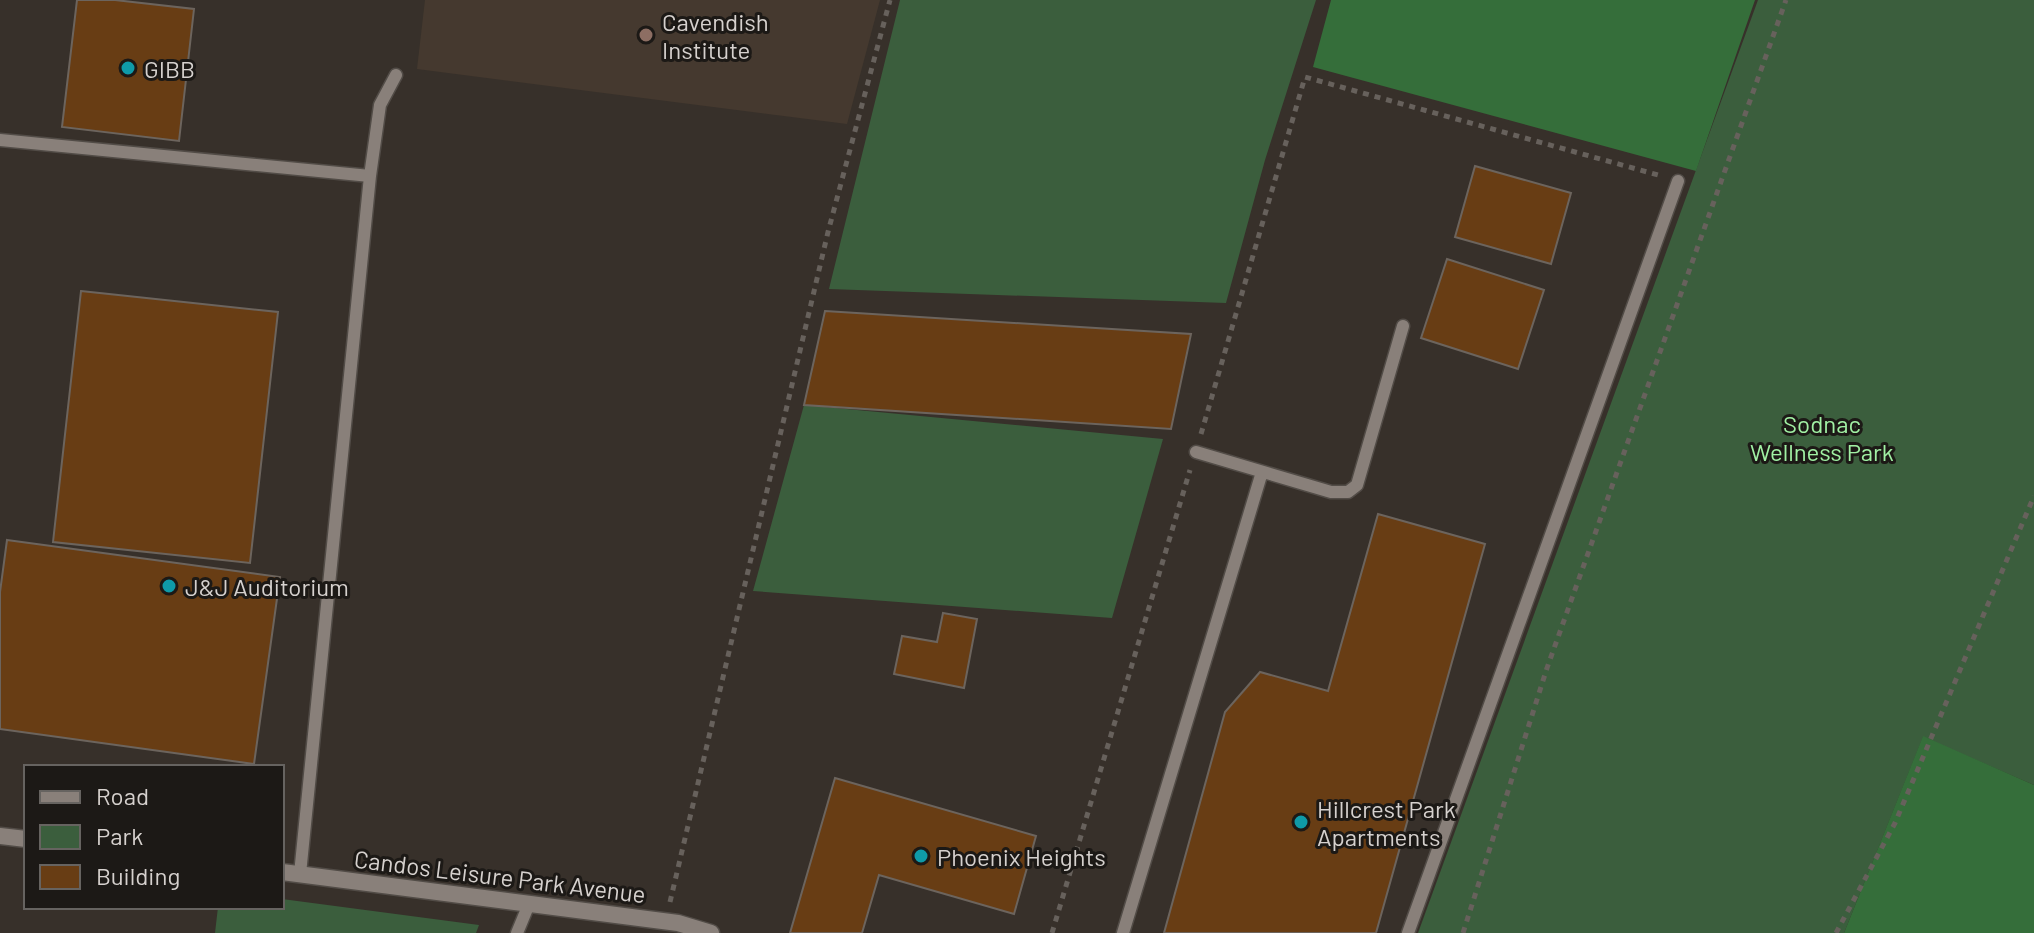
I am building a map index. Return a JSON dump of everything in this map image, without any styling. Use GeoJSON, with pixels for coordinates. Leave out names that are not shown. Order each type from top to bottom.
{"type":"FeatureCollection","features":[{"type":"Feature","properties":{"kind":"street"},"geometry":{"type":"LineString","coordinates":[[0,836],[24,839]]}},
{"type":"Feature","properties":{"kind":"street","name":"Candos Leisure Park Avenue"},"geometry":{"type":"LineString","coordinates":[[284,872],[668,922],[711,933]]}},
{"type":"Feature","properties":{"kind":"lane"},"geometry":{"type":"LineString","coordinates":[[300,874],[370,176],[380,105],[396,75]]}},
{"type":"Feature","properties":{"kind":"lane"},"geometry":{"type":"LineString","coordinates":[[0,140],[370,176]]}},
{"type":"Feature","properties":{"kind":"lane"},"geometry":{"type":"LineString","coordinates":[[1408,933],[1678,181]]}},
{"type":"Feature","properties":{"kind":"lane"},"geometry":{"type":"LineString","coordinates":[[1196,452],[1331,492],[1348,492],[1357,485],[1403,326]]}},
{"type":"Feature","properties":{"kind":"lane"},"geometry":{"type":"LineString","coordinates":[[1123,933],[1262,472]]}},
{"type":"Feature","properties":{"kind":"lane"},"geometry":{"type":"LineString","coordinates":[[517,933],[529,904]]}},
{"type":"Feature","properties":{"kind":"path"},"geometry":{"type":"LineString","coordinates":[[668,922],[828,232],[890,0]]}},
{"type":"Feature","properties":{"kind":"path"},"geometry":{"type":"LineString","coordinates":[[1463,933],[1547,668],[1786,0]]}},
{"type":"Feature","properties":{"kind":"path"},"geometry":{"type":"LineString","coordinates":[[1052,933],[1305,77],[1678,181]]}},
{"type":"Feature","properties":{"kind":"path"},"geometry":{"type":"LineString","coordinates":[[1836,933],[1895,823],[2034,496]]}},
{"type":"Feature","properties":{"kind":"shaded area","name":"Cavendish Institute"},"geometry":{"type":"Polygon","coordinates":[[[425,0],[880,0],[847,124],[417,69],[425,0]]]}},
{"type":"Feature","properties":{"kind":"green space"},"geometry":{"type":"Polygon","coordinates":[[[900,0],[1316,0],[1265,160],[1226,303],[829,289],[900,0]]]}},
{"type":"Feature","properties":{"kind":"green space"},"geometry":{"type":"Polygon","coordinates":[[[1331,0],[1755,0],[1696,171],[1313,67],[1331,0]]]}},
{"type":"Feature","properties":{"kind":"green space","name":"Sodnac Wellness Park"},"geometry":{"type":"Polygon","coordinates":[[[1758,0],[2034,0],[2034,785],[1923,737],[1844,933],[1418,933],[1758,0]]]}},
{"type":"Feature","properties":{"kind":"green space"},"geometry":{"type":"Polygon","coordinates":[[[804,405],[1163,439],[1112,618],[753,591],[804,405]]]}},
{"type":"Feature","properties":{"kind":"green space"},"geometry":{"type":"Polygon","coordinates":[[[1923,736],[2034,785],[2034,933],[1844,933],[1923,736]]]}},
{"type":"Feature","properties":{"kind":"green space"},"geometry":{"type":"Polygon","coordinates":[[[284,899],[479,925],[476,933],[215,933],[218,909],[284,909],[284,899]]]}},
{"type":"Feature","properties":{"kind":"building","name":"GIBB"},"geometry":{"type":"Polygon","coordinates":[[[77,0],[115,0],[194,9],[179,141],[62,127],[77,0]]]}},
{"type":"Feature","properties":{"kind":"building"},"geometry":{"type":"Polygon","coordinates":[[[1475,166],[1571,193],[1551,264],[1455,237],[1475,166]]]}},
{"type":"Feature","properties":{"kind":"building"},"geometry":{"type":"Polygon","coordinates":[[[1447,259],[1544,290],[1518,369],[1421,338],[1447,259]]]}},
{"type":"Feature","properties":{"kind":"building"},"geometry":{"type":"Polygon","coordinates":[[[81,291],[278,312],[250,563],[53,542],[81,291]]]}},
{"type":"Feature","properties":{"kind":"building"},"geometry":{"type":"Polygon","coordinates":[[[825,311],[1191,334],[1171,429],[804,405],[825,311]]]}},
{"type":"Feature","properties":{"kind":"building","name":"Hillcrest Park Apartments"},"geometry":{"type":"Polygon","coordinates":[[[1378,514],[1485,544],[1376,933],[1164,933],[1225,712],[1260,672],[1328,691],[1378,514]]]}},
{"type":"Feature","properties":{"kind":"building"},"geometry":{"type":"Polygon","coordinates":[[[7,540],[280,577],[254,764],[0,729],[0,592],[7,540]]]}},
{"type":"Feature","properties":{"kind":"building"},"geometry":{"type":"Polygon","coordinates":[[[943,613],[977,619],[964,688],[894,674],[902,636],[937,642],[943,613]]]}},
{"type":"Feature","properties":{"kind":"building","name":"Phoenix Heights"},"geometry":{"type":"Polygon","coordinates":[[[835,778],[1036,836],[1014,914],[879,875],[862,933],[790,933],[835,778]]]}},
{"type":"Feature","properties":{"kind":"place","name":"Cavendish Institute"},"geometry":{"type":"Point","coordinates":[646,35]}},
{"type":"Feature","properties":{"kind":"place","name":"GIBB"},"geometry":{"type":"Point","coordinates":[128,68]}},
{"type":"Feature","properties":{"kind":"place","name":"J&J Auditorium"},"geometry":{"type":"Point","coordinates":[169,586]}},
{"type":"Feature","properties":{"kind":"place","name":"Hillcrest Park Apartments"},"geometry":{"type":"Point","coordinates":[1301,822]}},
{"type":"Feature","properties":{"kind":"place","name":"Phoenix Heights"},"geometry":{"type":"Point","coordinates":[921,856]}}]}
